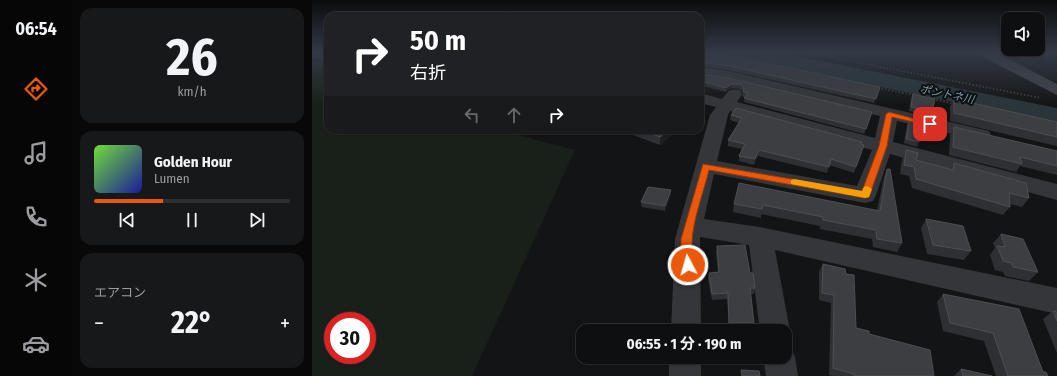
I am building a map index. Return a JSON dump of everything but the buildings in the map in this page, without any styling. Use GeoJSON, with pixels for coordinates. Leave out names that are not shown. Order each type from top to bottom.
{"type":"FeatureCollection","features":[{"type":"Feature","properties":{"kind":"street"},"geometry":{"type":"LineString","coordinates":[[1018,70],[1057,90]]}},
{"type":"Feature","properties":{"kind":"street"},"geometry":{"type":"LineString","coordinates":[[704,73],[744,80],[1000,140]]}},
{"type":"Feature","properties":{"kind":"street"},"geometry":{"type":"LineString","coordinates":[[686,324],[688,265],[686,253],[690,226],[719,115],[724,105],[744,80]]}},
{"type":"Feature","properties":{"kind":"street"},"geometry":{"type":"LineString","coordinates":[[704,99],[1057,192]]}},
{"type":"Feature","properties":{"kind":"street"},"geometry":{"type":"LineString","coordinates":[[706,166],[865,195],[883,146],[889,114]]}},
{"type":"Feature","properties":{"kind":"street"},"geometry":{"type":"LineString","coordinates":[[690,226],[760,237],[1057,301]]}},
{"type":"Feature","properties":{"kind":"street"},"geometry":{"type":"LineString","coordinates":[[760,237],[774,324]]}},
{"type":"Feature","properties":{"kind":"street"},"geometry":{"type":"LineString","coordinates":[[684,376],[685,364]]}},
{"type":"Feature","properties":{"kind":"street"},"geometry":{"type":"LineString","coordinates":[[780,364],[782,376]]}},
{"type":"Feature","properties":{"kind":"path"},"geometry":{"type":"LineString","coordinates":[[895,70],[1042,98]]}},
{"type":"Feature","properties":{"kind":"path"},"geometry":{"type":"LineString","coordinates":[[878,88],[915,96]]}},
{"type":"Feature","properties":{"kind":"path"},"geometry":{"type":"LineString","coordinates":[[930,99],[960,105]]}},
{"type":"Feature","properties":{"kind":"shaded area"},"geometry":{"type":"Polygon","coordinates":[[[312,70],[324,70],[324,134],[513,134],[575,150],[472,376],[312,376],[312,70]]]}},
{"type":"Feature","properties":{"kind":"waterway","name":"ポントネ川"},"geometry":{"type":"LineString","coordinates":[[829,70],[1057,116]]}},
{"type":"Feature","properties":{"kind":"slow traffic"},"geometry":{"type":"LineString","coordinates":[[794,182],[865,195],[867,189]]}},
{"type":"Feature","properties":{"kind":"route"},"geometry":{"type":"LineString","coordinates":[[688,265],[686,253],[687,239],[706,166],[865,195],[883,146],[889,114],[930,124]]}}]}
